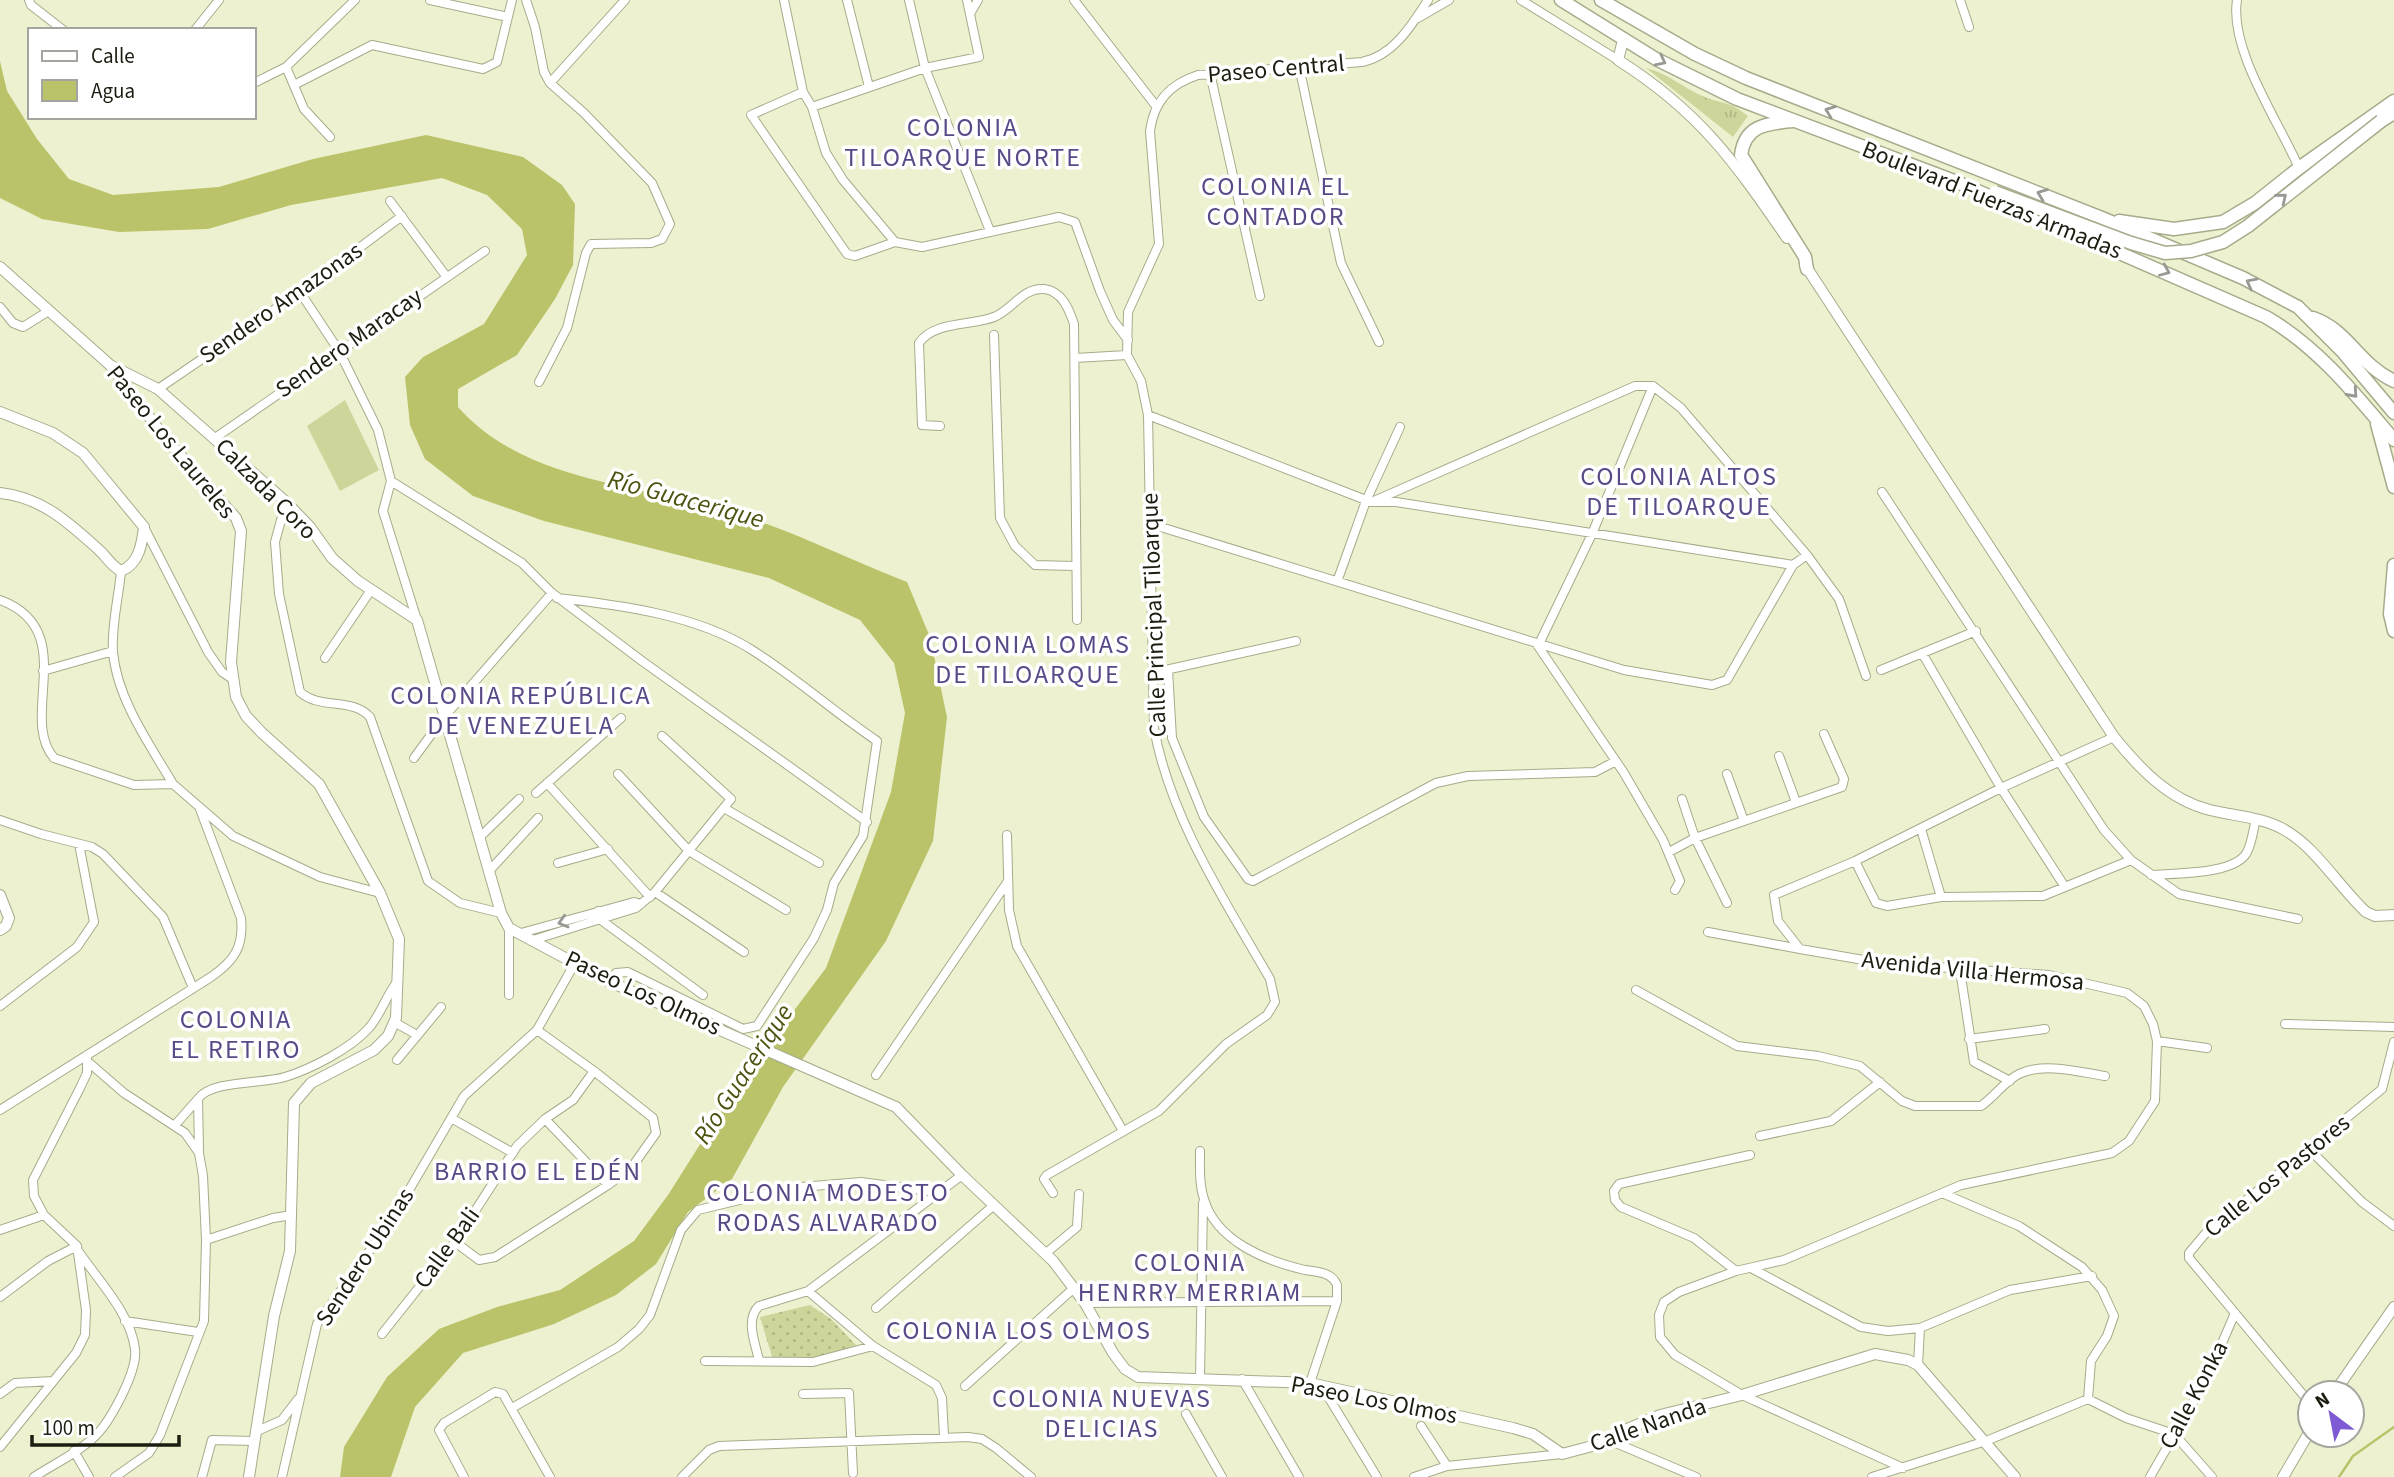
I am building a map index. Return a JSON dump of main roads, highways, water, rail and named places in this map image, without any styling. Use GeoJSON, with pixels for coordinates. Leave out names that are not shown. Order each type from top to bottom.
{"type":"FeatureCollection","features":[{"type":"Feature","properties":{"kind":"highway","name":"Boulevard Fuerzas Armadas"},"geometry":{"type":"LineString","coordinates":[[1562,0],[1623,40],[1737,99],[1979,192],[2233,301],[2284,328],[2328,365],[2394,440]]}},
{"type":"Feature","properties":{"kind":"highway","name":"Boulevard Fuerzas Armadas"},"geometry":{"type":"LineString","coordinates":[[1601,0],[1695,54],[1746,78],[2102,218],[2243,278],[2298,307],[2394,413]]}},
{"type":"Feature","properties":{"kind":"highway"},"geometry":{"type":"LineString","coordinates":[[2102,218],[2174,229],[2219,224],[2255,203],[2299,168],[2394,101]]}},
{"type":"Feature","properties":{"kind":"highway"},"geometry":{"type":"LineString","coordinates":[[1979,192],[1996,192],[2131,243],[2165,253],[2191,251],[2223,242],[2248,226],[2394,113]]}},
{"type":"Feature","properties":{"kind":"highway"},"geometry":{"type":"LineString","coordinates":[[1795,121],[1755,128],[1746,135],[1741,155],[1805,257],[1807,269]]}},
{"type":"Feature","properties":{"kind":"highway"},"geometry":{"type":"LineString","coordinates":[[2309,317],[2337,330],[2361,360],[2394,380]]}},
{"type":"Feature","properties":{"kind":"highway"},"geometry":{"type":"LineString","coordinates":[[2375,418],[2394,487]]}},
{"type":"Feature","properties":{"kind":"highway"},"geometry":{"type":"LineString","coordinates":[[2394,565],[2390,614],[2394,631]]}},
{"type":"Feature","properties":{"kind":"water"},"geometry":{"type":"Polygon","coordinates":[[[0,61],[7,91],[37,139],[69,179],[113,195],[219,187],[313,159],[426,135],[523,157],[562,185],[575,204],[573,265],[555,299],[517,355],[458,389],[458,407],[486,433],[518,452],[553,467],[738,514],[907,582],[930,637],[947,717],[933,841],[886,941],[783,1087],[732,1179],[688,1212],[656,1264],[616,1295],[554,1324],[463,1353],[415,1407],[391,1477],[340,1477],[344,1447],[387,1377],[439,1329],[497,1307],[560,1290],[634,1241],[668,1195],[737,1086],[826,968],[891,792],[905,713],[894,663],[860,620],[769,578],[544,521],[473,496],[425,459],[410,425],[405,377],[423,357],[484,324],[527,255],[522,229],[487,195],[442,178],[291,205],[208,229],[119,232],[42,219],[0,198],[0,61]]]}},
{"type":"Feature","properties":{"kind":"waterway"},"geometry":{"type":"LineString","coordinates":[[2339,1477],[2353,1456],[2394,1427]]}},
{"type":"Feature","properties":{"kind":"district","name":"COLONIA TILOARQUE NORTE"},"geometry":{"type":"Point","coordinates":[963,142]}},
{"type":"Feature","properties":{"kind":"district","name":"COLONIA EL CONTADOR"},"geometry":{"type":"Point","coordinates":[1276,201]}},
{"type":"Feature","properties":{"kind":"district","name":"COLONIA ALTOS DE TILOARQUE"},"geometry":{"type":"Point","coordinates":[1679,491]}},
{"type":"Feature","properties":{"kind":"district","name":"COLONIA LOMAS DE TILOARQUE"},"geometry":{"type":"Point","coordinates":[1028,659]}},
{"type":"Feature","properties":{"kind":"district","name":"COLONIA REPÚBLICA DE VENEZUELA"},"geometry":{"type":"Point","coordinates":[521,710]}},
{"type":"Feature","properties":{"kind":"district","name":"COLONIA EL RETIRO"},"geometry":{"type":"Point","coordinates":[236,1034]}},
{"type":"Feature","properties":{"kind":"district","name":"BARRIO EL EDÉN"},"geometry":{"type":"Point","coordinates":[538,1171]}},
{"type":"Feature","properties":{"kind":"district","name":"COLONIA MODESTO RODAS ALVARADO"},"geometry":{"type":"Point","coordinates":[828,1207]}},
{"type":"Feature","properties":{"kind":"district","name":"COLONIA HENRRY MERRIAM"},"geometry":{"type":"Point","coordinates":[1190,1277]}},
{"type":"Feature","properties":{"kind":"district","name":"COLONIA LOS OLMOS"},"geometry":{"type":"Point","coordinates":[1019,1330]}},
{"type":"Feature","properties":{"kind":"district","name":"COLONIA NUEVAS DELICIAS"},"geometry":{"type":"Point","coordinates":[1102,1413]}},
{"type":"Feature","properties":{"kind":"water label","name":"Río Guacerique"},"geometry":{"type":"Point","coordinates":[686,499]}},
{"type":"Feature","properties":{"kind":"water label","name":"Río Guacerique"},"geometry":{"type":"Point","coordinates":[743,1074]}}]}
